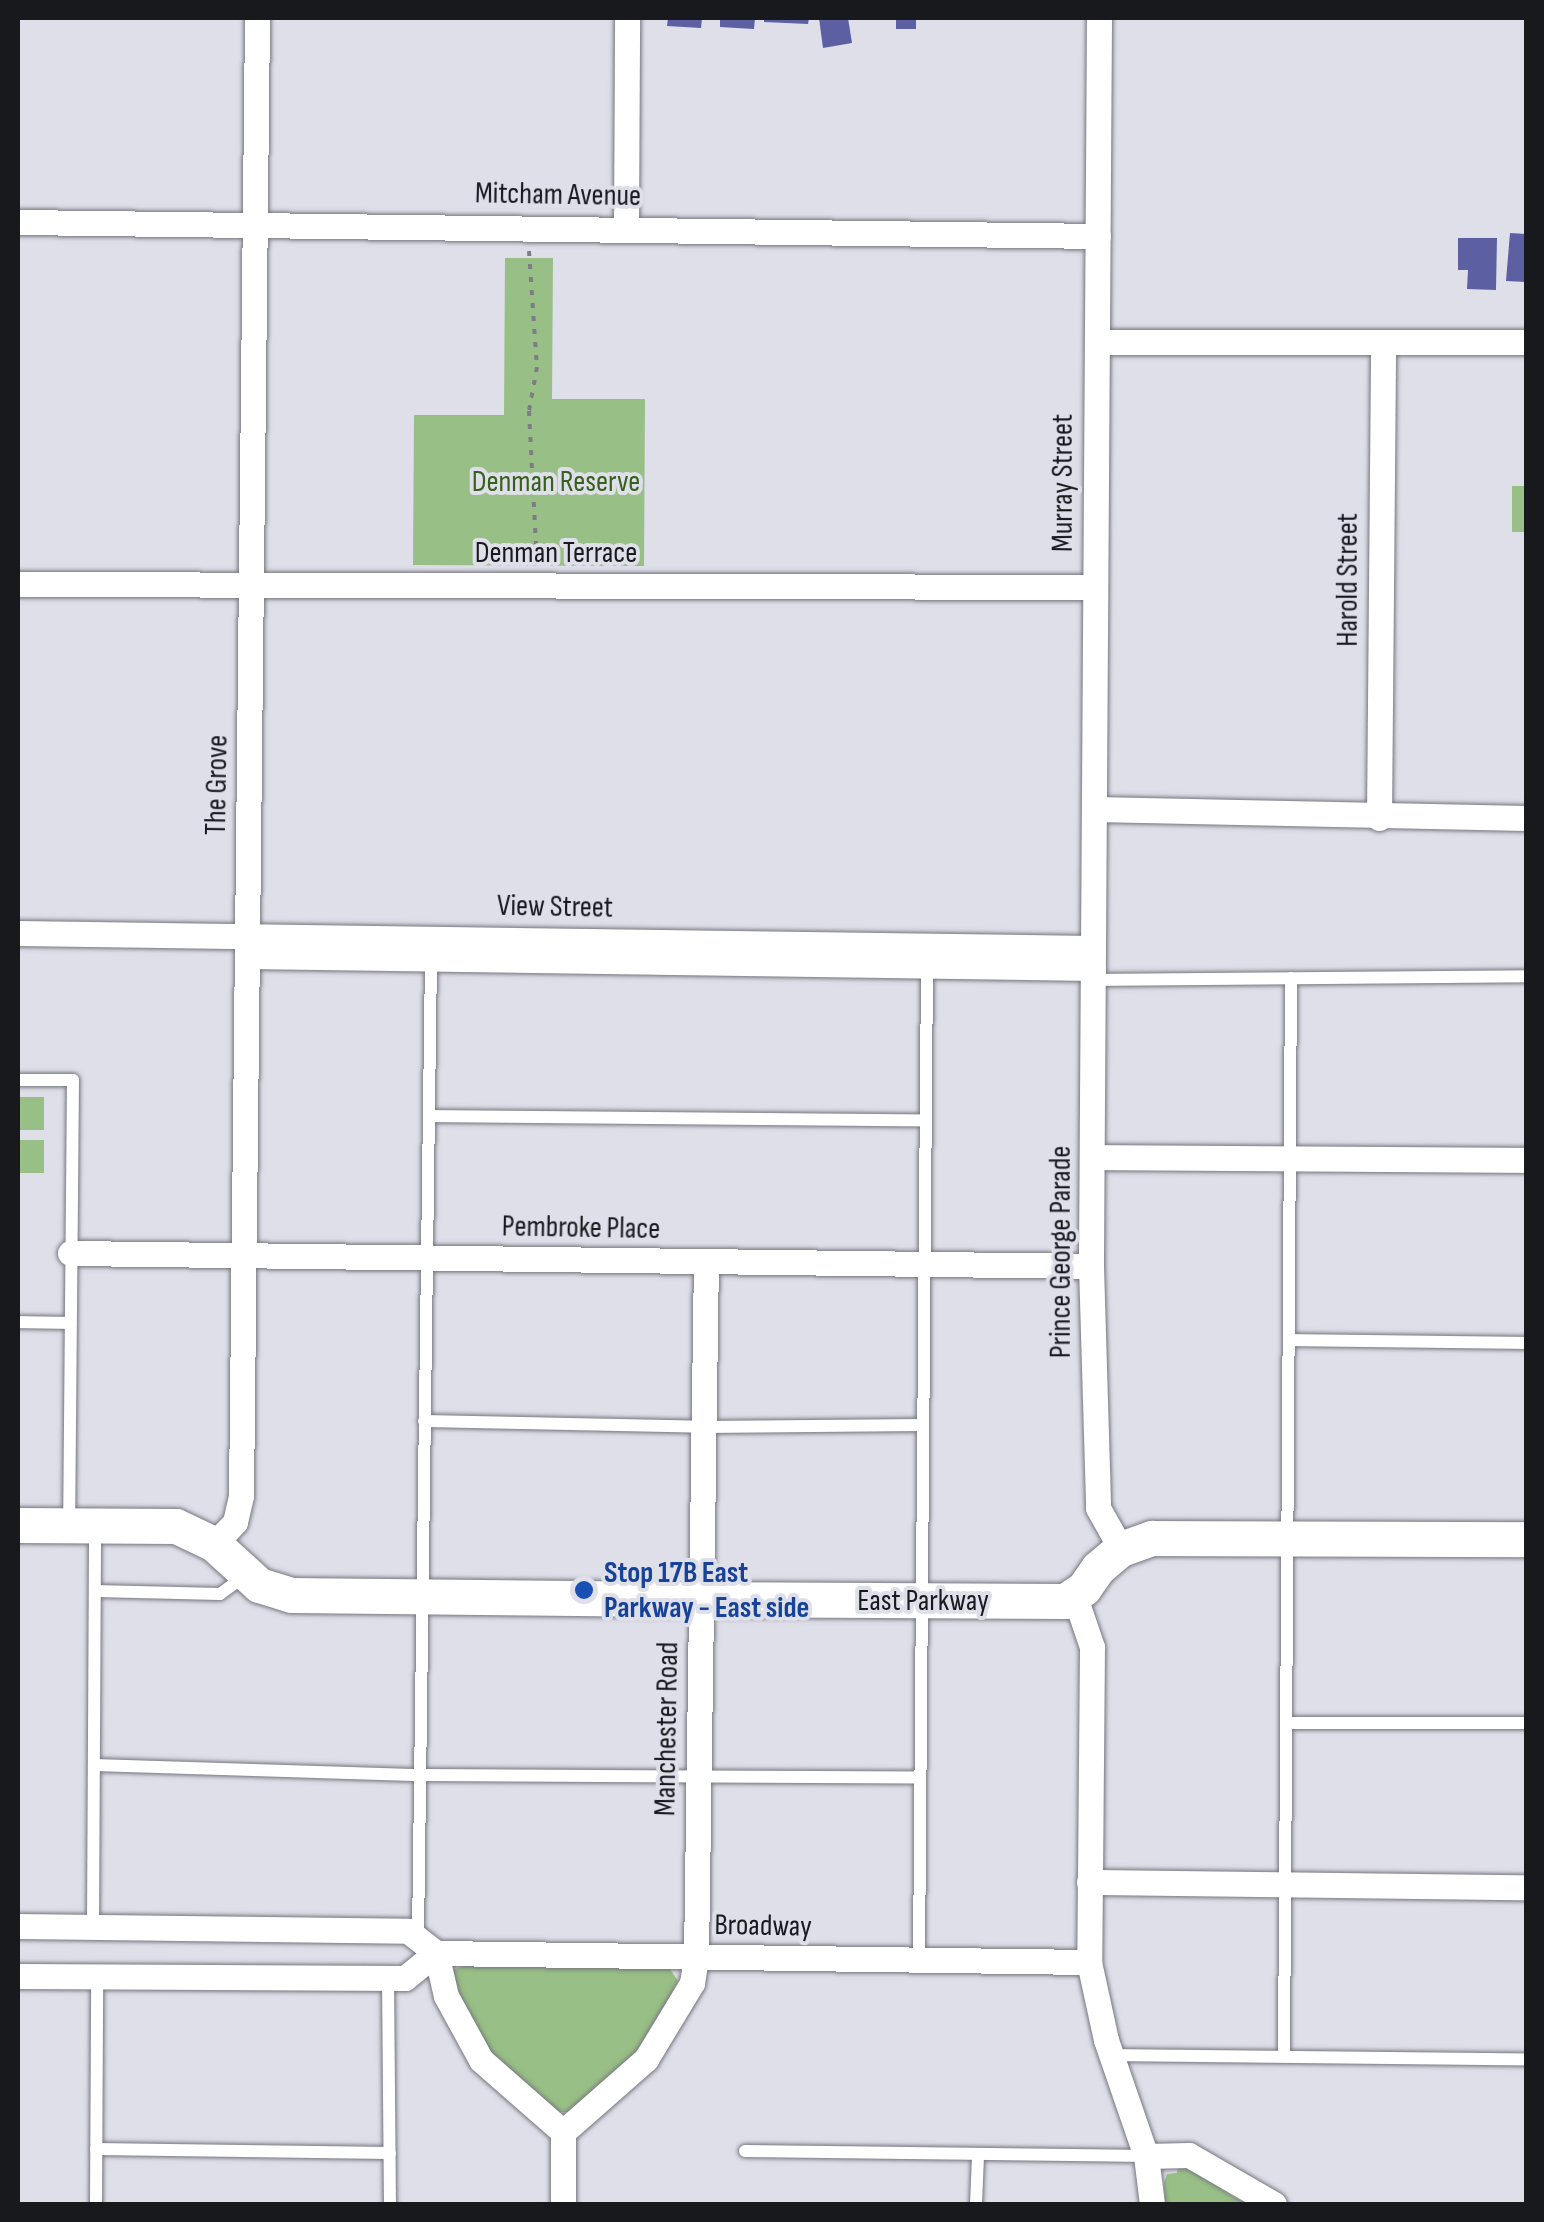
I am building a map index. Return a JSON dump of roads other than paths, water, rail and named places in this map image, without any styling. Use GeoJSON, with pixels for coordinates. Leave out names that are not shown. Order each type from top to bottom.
{"type":"FeatureCollection","features":[{"type":"Feature","properties":{"kind":"street","name":"The Grove"},"geometry":{"type":"LineString","coordinates":[[214,1544],[235,1522],[240,1496],[258,18]]}},
{"type":"Feature","properties":{"kind":"street"},"geometry":{"type":"LineString","coordinates":[[626,229],[627,18]]}},
{"type":"Feature","properties":{"kind":"street","name":"Murray Street"},"geometry":{"type":"LineString","coordinates":[[1093,965],[1099,18]]}},
{"type":"Feature","properties":{"kind":"street","name":"Mitcham Avenue"},"geometry":{"type":"LineString","coordinates":[[18,222],[1098,236]]}},
{"type":"Feature","properties":{"kind":"street"},"geometry":{"type":"LineString","coordinates":[[1096,342],[1526,342]]}},
{"type":"Feature","properties":{"kind":"street","name":"Harold Street"},"geometry":{"type":"LineString","coordinates":[[1379,818],[1382,342]]}},
{"type":"Feature","properties":{"kind":"street","name":"Denman Terrace"},"geometry":{"type":"LineString","coordinates":[[18,584],[1095,587]]}},
{"type":"Feature","properties":{"kind":"street"},"geometry":{"type":"LineString","coordinates":[[1095,809],[1379,818],[1526,818]]}},
{"type":"Feature","properties":{"kind":"street","name":"View Street"},"geometry":{"type":"LineString","coordinates":[[18,933],[431,958],[1093,965]]}},
{"type":"Feature","properties":{"kind":"street","name":"View Street"},"geometry":{"type":"LineString","coordinates":[[247,946],[1093,965]]}},
{"type":"Feature","properties":{"kind":"street","name":"Prince George Parade"},"geometry":{"type":"LineString","coordinates":[[1093,965],[1091,1266],[1098,1508],[1121,1549]]}},
{"type":"Feature","properties":{"kind":"street"},"geometry":{"type":"LineString","coordinates":[[1092,1157],[1526,1160]]}},
{"type":"Feature","properties":{"kind":"street","name":"Pembroke Place"},"geometry":{"type":"LineString","coordinates":[[70,1253],[1091,1266]]}},
{"type":"Feature","properties":{"kind":"street","name":"Manchester Road"},"geometry":{"type":"LineString","coordinates":[[563,2132],[646,2059],[692,1983],[696,1957],[706,1262]]}},
{"type":"Feature","properties":{"kind":"street","name":"East Parkway"},"geometry":{"type":"LineString","coordinates":[[18,1525],[176,1526],[214,1544],[245,1576],[291,1595],[1049,1601],[1075,1597]]}},
{"type":"Feature","properties":{"kind":"street"},"geometry":{"type":"LineString","coordinates":[[1152,2204],[1146,2156],[1111,2055],[1089,1962],[1092,1647],[1075,1597],[1121,1549],[1169,1536],[1526,1538]]}},
{"type":"Feature","properties":{"kind":"street"},"geometry":{"type":"LineString","coordinates":[[1088,1882],[1526,1887]]}},
{"type":"Feature","properties":{"kind":"street","name":"Broadway"},"geometry":{"type":"LineString","coordinates":[[18,1926],[408,1931],[427,1946],[696,1957],[1089,1962]]}},
{"type":"Feature","properties":{"kind":"street"},"geometry":{"type":"LineString","coordinates":[[18,1976],[404,1978],[427,1946]]}},
{"type":"Feature","properties":{"kind":"street"},"geometry":{"type":"LineString","coordinates":[[427,1946],[446,1996],[481,2060],[563,2132],[563,2204]]}},
{"type":"Feature","properties":{"kind":"street"},"geometry":{"type":"LineString","coordinates":[[1146,2156],[1189,2155],[1274,2204]]}},
{"type":"Feature","properties":{"kind":"lane"},"geometry":{"type":"LineString","coordinates":[[427,1946],[421,1774],[431,958]]}},
{"type":"Feature","properties":{"kind":"lane"},"geometry":{"type":"LineString","coordinates":[[918,1960],[927,965]]}},
{"type":"Feature","properties":{"kind":"lane"},"geometry":{"type":"LineString","coordinates":[[1093,965],[1291,978],[1526,976]]}},
{"type":"Feature","properties":{"kind":"lane"},"geometry":{"type":"LineString","coordinates":[[1284,2056],[1291,978]]}},
{"type":"Feature","properties":{"kind":"lane"},"geometry":{"type":"LineString","coordinates":[[18,1080],[73,1080],[68,1323],[82,1526],[95,1591],[92,1926]]}},
{"type":"Feature","properties":{"kind":"lane"},"geometry":{"type":"LineString","coordinates":[[429,1116],[925,1120]]}},
{"type":"Feature","properties":{"kind":"lane"},"geometry":{"type":"LineString","coordinates":[[18,1322],[68,1323]]}},
{"type":"Feature","properties":{"kind":"lane"},"geometry":{"type":"LineString","coordinates":[[1290,1340],[1526,1343]]}},
{"type":"Feature","properties":{"kind":"lane"},"geometry":{"type":"LineString","coordinates":[[424,1421],[704,1427],[923,1425]]}},
{"type":"Feature","properties":{"kind":"lane"},"geometry":{"type":"LineString","coordinates":[[95,1591],[220,1594],[245,1576]]}},
{"type":"Feature","properties":{"kind":"lane"},"geometry":{"type":"LineString","coordinates":[[1286,1723],[1526,1723]]}},
{"type":"Feature","properties":{"kind":"lane"},"geometry":{"type":"LineString","coordinates":[[94,1765],[421,1774],[920,1778]]}},
{"type":"Feature","properties":{"kind":"lane"},"geometry":{"type":"LineString","coordinates":[[96,2204],[97,1976]]}},
{"type":"Feature","properties":{"kind":"lane"},"geometry":{"type":"LineString","coordinates":[[388,1978],[390,2204]]}},
{"type":"Feature","properties":{"kind":"lane"},"geometry":{"type":"LineString","coordinates":[[1111,2055],[1526,2058]]}},
{"type":"Feature","properties":{"kind":"lane"},"geometry":{"type":"LineString","coordinates":[[96,2149],[390,2153]]}},
{"type":"Feature","properties":{"kind":"lane"},"geometry":{"type":"LineString","coordinates":[[745,2151],[978,2157],[1146,2156]]}},
{"type":"Feature","properties":{"kind":"lane"},"geometry":{"type":"LineString","coordinates":[[976,2204],[978,2157]]}},
{"type":"Feature","properties":{"kind":"place","name":"Stop 17B East Parkway - East side"},"geometry":{"type":"Point","coordinates":[584,1590]}},
{"type":"Feature","properties":{"kind":"park label","name":"Denman Reserve"},"geometry":{"type":"Point","coordinates":[556,482]}}]}
